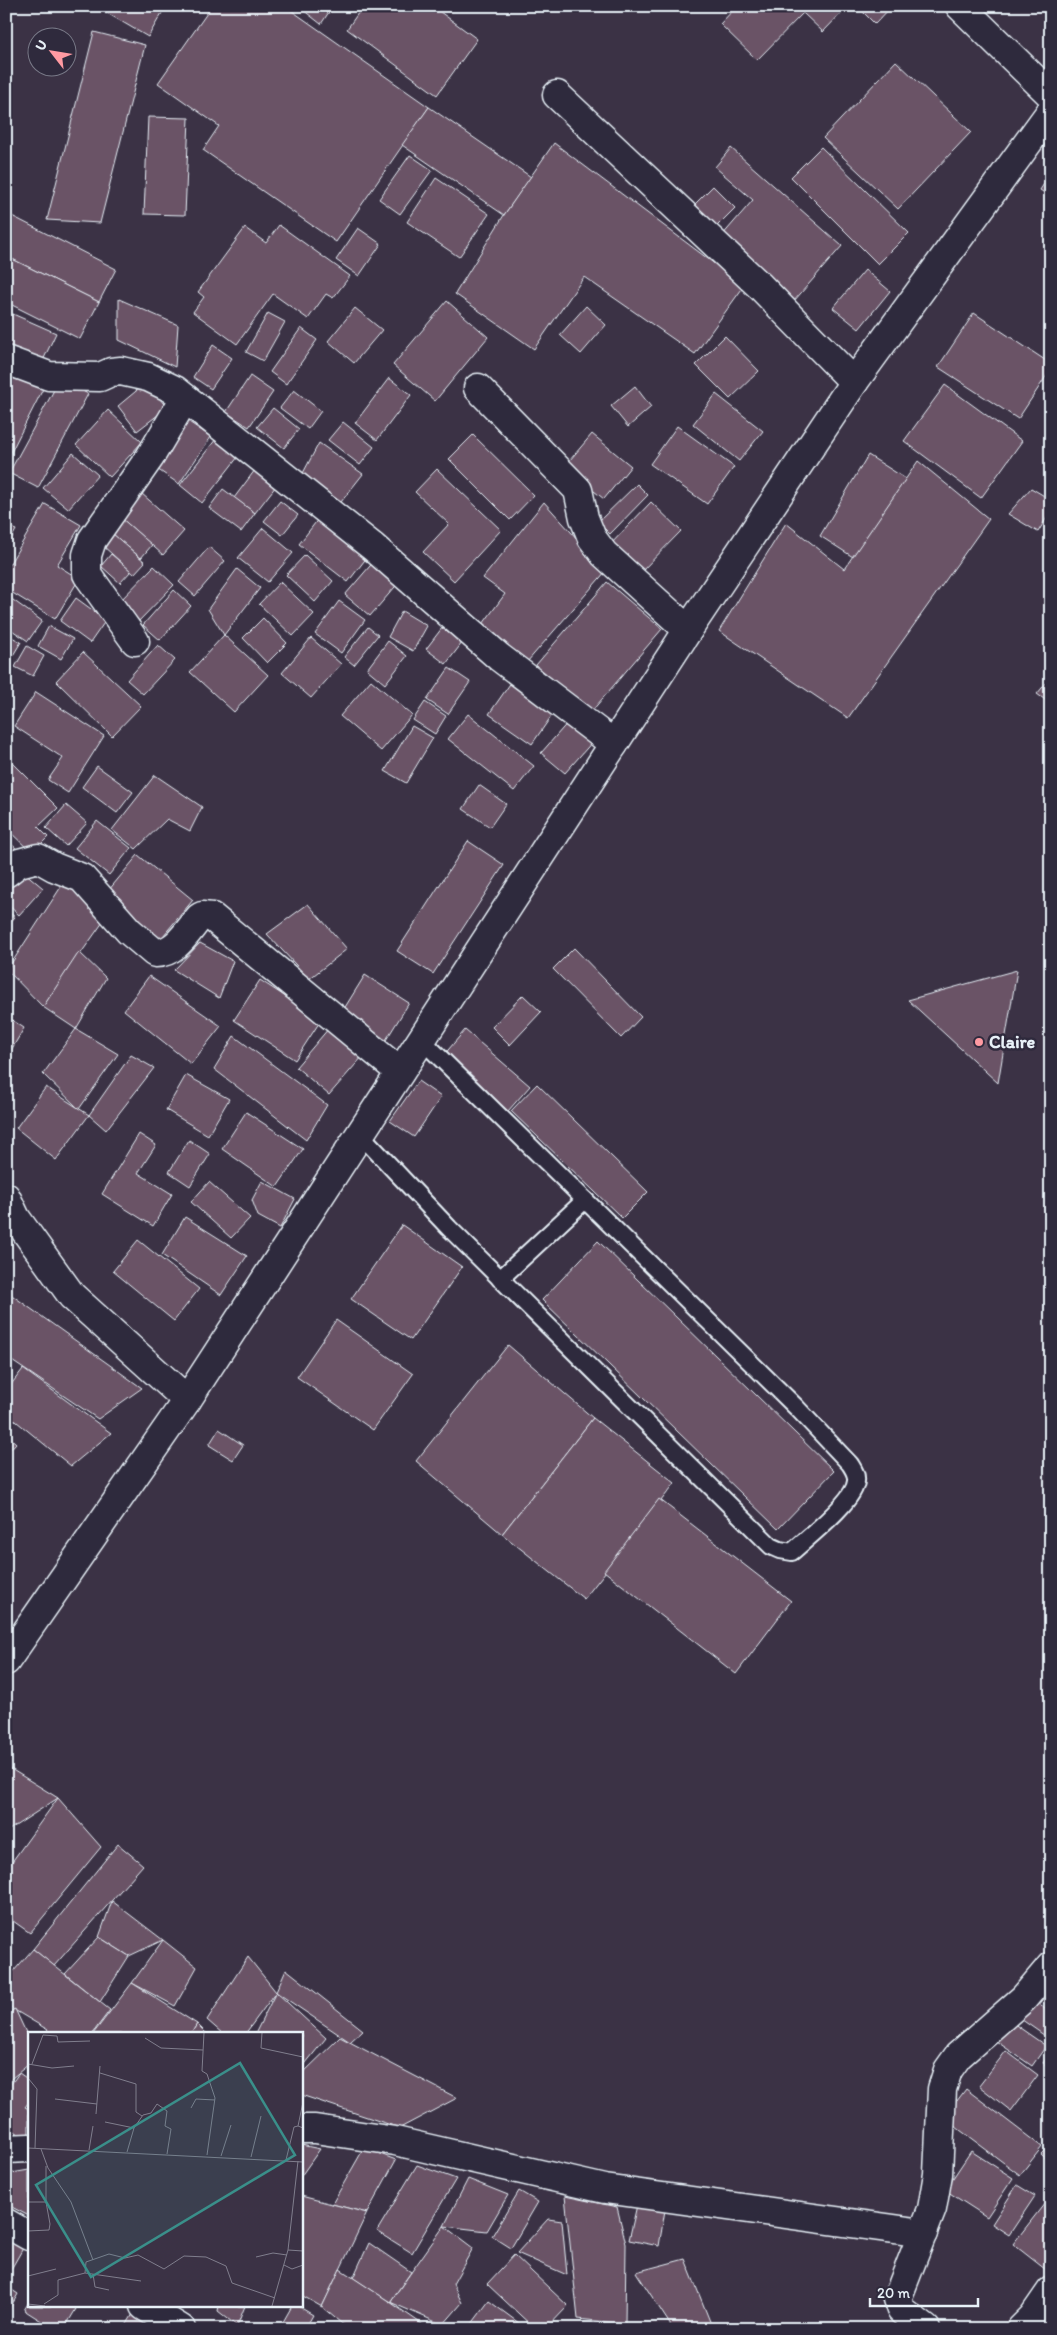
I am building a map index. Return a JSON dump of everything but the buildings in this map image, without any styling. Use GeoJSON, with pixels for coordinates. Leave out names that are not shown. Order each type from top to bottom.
{"type":"FeatureCollection","features":[{"type":"Feature","properties":{"kind":"street"},"geometry":{"type":"LineString","coordinates":[[960,6],[1051,95]]}},
{"type":"Feature","properties":{"kind":"street"},"geometry":{"type":"LineString","coordinates":[[557,95],[760,286],[854,382]]}},
{"type":"Feature","properties":{"kind":"street"},"geometry":{"type":"LineString","coordinates":[[6,1662],[130,1479],[187,1400],[688,630],[854,382],[1051,111]]}},
{"type":"Feature","properties":{"kind":"street"},"geometry":{"type":"LineString","coordinates":[[6,360],[49,376],[100,377],[111,372],[121,371],[148,377],[176,390],[373,547],[499,657],[614,744]]}},
{"type":"Feature","properties":{"kind":"street"},"geometry":{"type":"LineString","coordinates":[[478,388],[578,490],[584,518],[592,538],[604,554],[688,630]]}},
{"type":"Feature","properties":{"kind":"street"},"geometry":{"type":"LineString","coordinates":[[135,641],[87,574],[87,555],[92,540],[150,457],[185,398]]}},
{"type":"Feature","properties":{"kind":"street"},"geometry":{"type":"LineString","coordinates":[[6,873],[27,859],[38,858],[54,867],[82,878],[129,931],[155,954],[167,952],[175,946],[198,918],[202,916],[212,917],[400,1072]]}},
{"type":"Feature","properties":{"kind":"street"},"geometry":{"type":"LineString","coordinates":[[10,1215],[72,1296],[187,1400]]}},
{"type":"Feature","properties":{"kind":"street"},"geometry":{"type":"LineString","coordinates":[[926,2329],[900,2310],[896,2299],[932,2209],[938,2174],[941,2098],[948,2070],[958,2056],[1024,1998],[1051,1966]]}},
{"type":"Feature","properties":{"kind":"street"},"geometry":{"type":"LineString","coordinates":[[302,2129],[315,2129],[395,2141],[605,2189],[923,2233]]}},
{"type":"Feature","properties":{"kind":"street"},"geometry":{"type":"LineString","coordinates":[[6,2149],[28,2148]]}},
{"type":"Feature","properties":{"kind":"street"},"geometry":{"type":"LineString","coordinates":[[6,2222],[28,2235]]}},
{"type":"Feature","properties":{"kind":"street"},"geometry":{"type":"LineString","coordinates":[[1022,2329],[1047,2302]]}},
{"type":"Feature","properties":{"kind":"street"},"geometry":{"type":"LineString","coordinates":[[147,2308],[181,2329]]}},
{"type":"Feature","properties":{"kind":"lane"},"geometry":{"type":"LineString","coordinates":[[360,1134],[500,1279],[762,1538],[780,1550],[792,1552],[850,1496],[856,1481],[853,1468],[797,1408],[422,1040]]}},
{"type":"Feature","properties":{"kind":"lane"},"geometry":{"type":"LineString","coordinates":[[500,1279],[586,1200]]}},
{"type":"Feature","properties":{"kind":"place","name":"Claire"},"geometry":{"type":"Point","coordinates":[979,1042]}}]}
